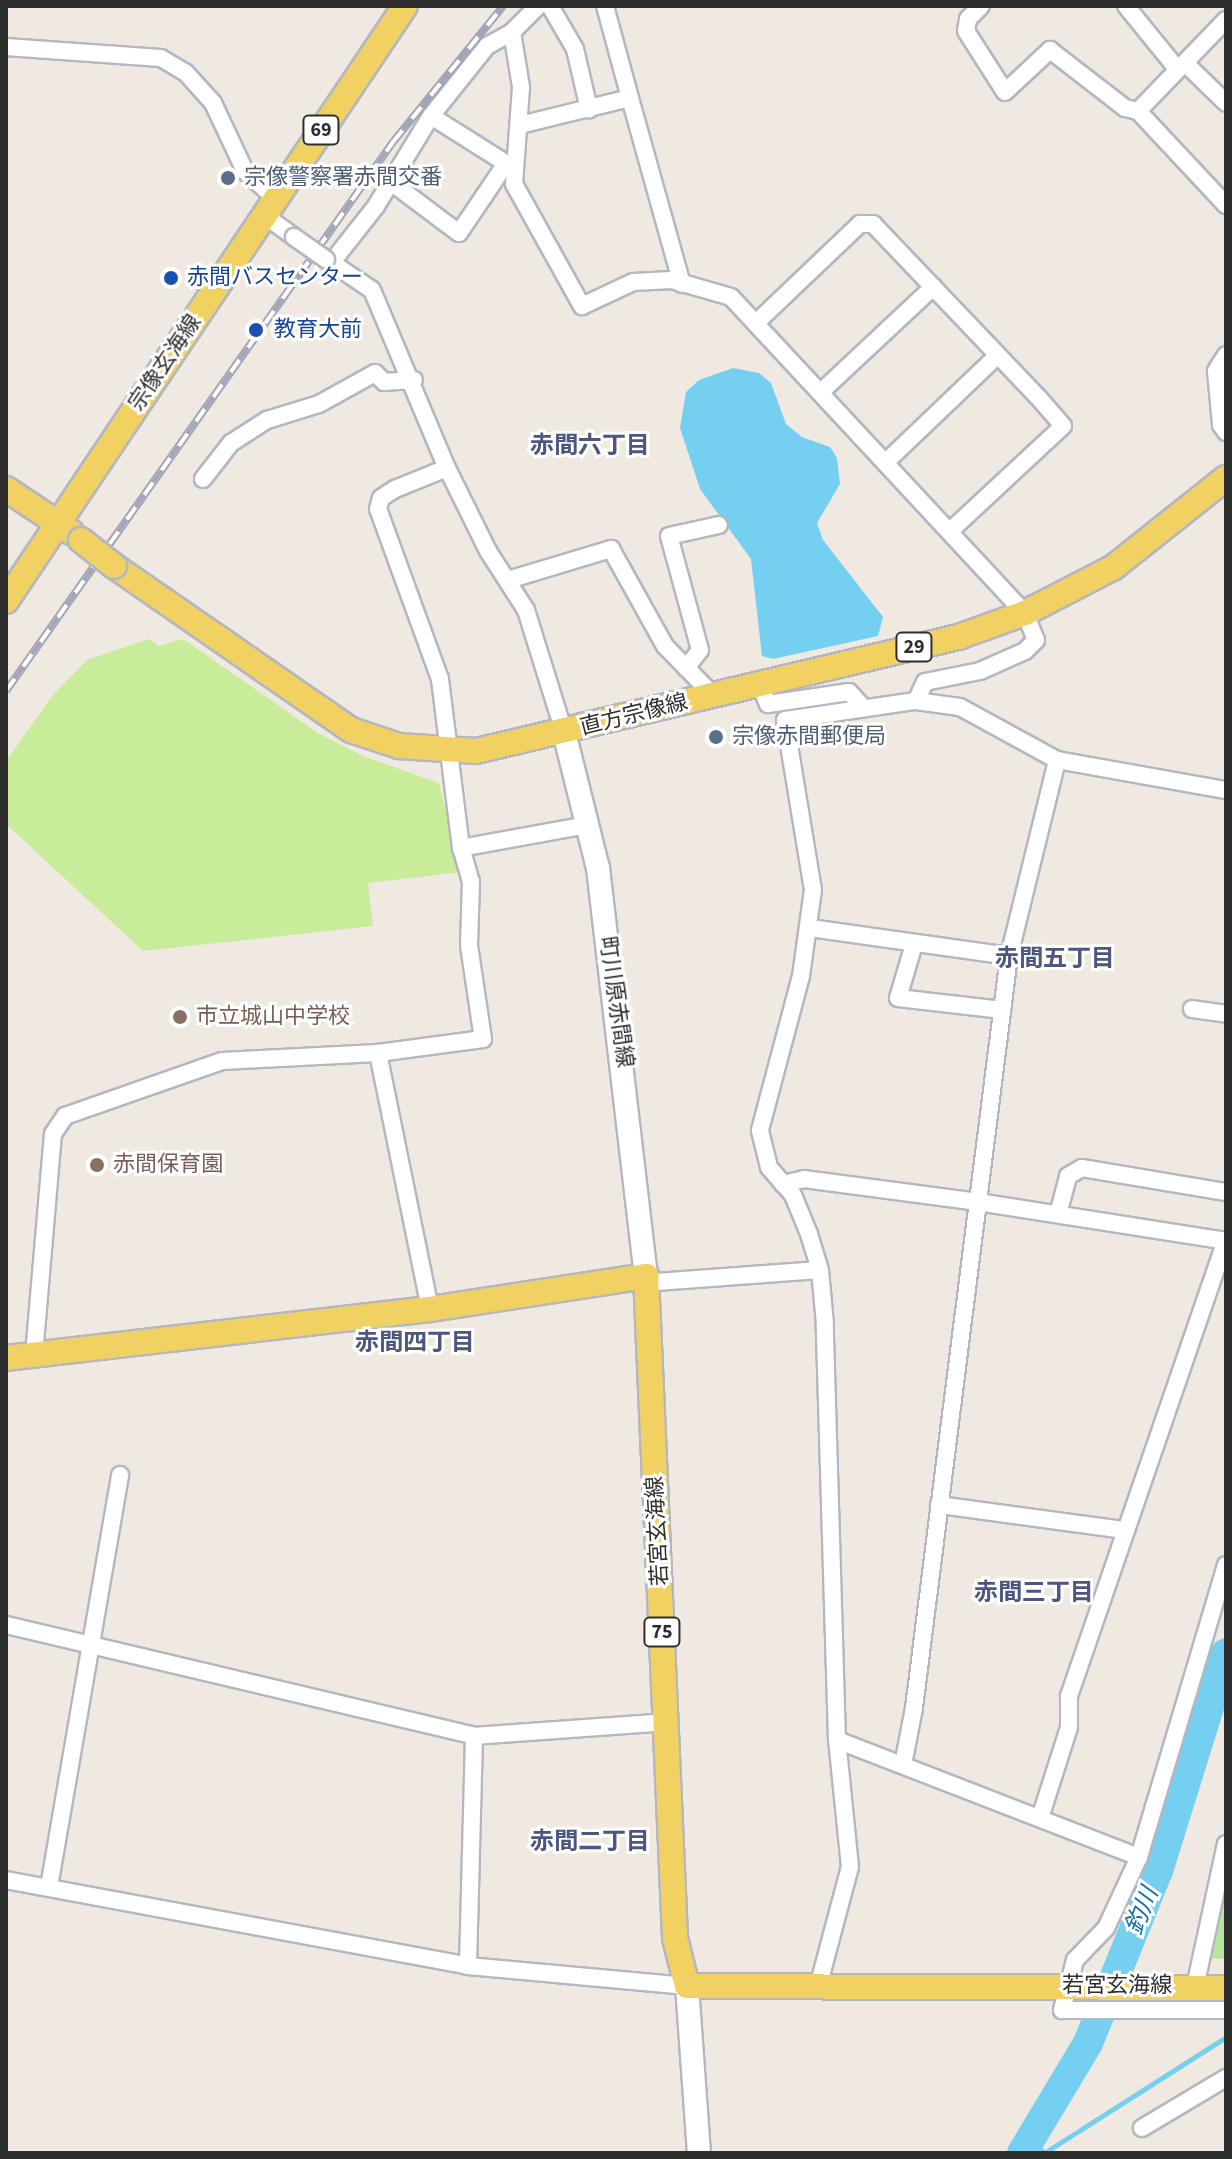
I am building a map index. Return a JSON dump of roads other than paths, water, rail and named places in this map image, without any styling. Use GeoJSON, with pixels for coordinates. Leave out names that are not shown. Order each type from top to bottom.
{"type":"FeatureCollection","features":[{"type":"Feature","properties":{"kind":"main road","name":"宗像玄海線"},"geometry":{"type":"LineString","coordinates":[[6,601],[405,6]]}},
{"type":"Feature","properties":{"kind":"main road","name":"直方宗像線"},"geometry":{"type":"LineString","coordinates":[[59,524],[114,566],[351,730],[399,746],[447,753],[507,747],[961,636],[1025,613],[1114,567],[1226,478]]}},
{"type":"Feature","properties":{"kind":"main road"},"geometry":{"type":"LineString","coordinates":[[6,489],[59,524]]}},
{"type":"Feature","properties":{"kind":"main road","name":"町川原赤間線"},"geometry":{"type":"LineString","coordinates":[[564,732],[598,868],[628,1091],[646,1276]]}},
{"type":"Feature","properties":{"kind":"main road"},"geometry":{"type":"LineString","coordinates":[[6,1358],[430,1309],[646,1276]]}},
{"type":"Feature","properties":{"kind":"main road","name":"若宮玄海線"},"geometry":{"type":"LineString","coordinates":[[646,1276],[675,1938],[687,1986],[1154,1997],[1195,1987],[1224,2002]]}},
{"type":"Feature","properties":{"kind":"main road"},"geometry":{"type":"LineString","coordinates":[[687,1986],[699,2153]]}},
{"type":"Feature","properties":{"kind":"street"},"geometry":{"type":"LineString","coordinates":[[329,260],[391,182],[431,116],[487,46],[512,32],[538,6]]}},
{"type":"Feature","properties":{"kind":"street"},"geometry":{"type":"LineString","coordinates":[[550,6],[575,49],[589,109]]}},
{"type":"Feature","properties":{"kind":"street"},"geometry":{"type":"LineString","coordinates":[[605,6],[682,284]]}},
{"type":"Feature","properties":{"kind":"street"},"geometry":{"type":"LineString","coordinates":[[981,6],[968,19],[966,31],[1005,92],[1050,50],[1125,108],[1138,111],[1226,205]]}},
{"type":"Feature","properties":{"kind":"street"},"geometry":{"type":"LineString","coordinates":[[1126,6],[1181,66],[1226,103]]}},
{"type":"Feature","properties":{"kind":"street"},"geometry":{"type":"LineString","coordinates":[[1138,111],[1226,20]]}},
{"type":"Feature","properties":{"kind":"street"},"geometry":{"type":"LineString","coordinates":[[391,182],[459,233],[509,166],[520,125],[521,87],[512,32]]}},
{"type":"Feature","properties":{"kind":"street"},"geometry":{"type":"LineString","coordinates":[[6,47],[161,58],[186,73],[213,103],[245,171],[294,237],[372,290],[414,380],[447,468],[526,610],[564,732]]}},
{"type":"Feature","properties":{"kind":"street"},"geometry":{"type":"LineString","coordinates":[[520,125],[630,98]]}},
{"type":"Feature","properties":{"kind":"street"},"geometry":{"type":"LineString","coordinates":[[431,116],[509,166],[514,184],[582,306],[633,282],[682,284],[731,297],[823,390],[1025,613],[1036,640],[1025,651],[980,671],[925,682],[916,701]]}},
{"type":"Feature","properties":{"kind":"street"},"geometry":{"type":"LineString","coordinates":[[758,321],[860,224],[873,224],[1063,426],[952,529]]}},
{"type":"Feature","properties":{"kind":"street"},"geometry":{"type":"LineString","coordinates":[[823,390],[933,287]]}},
{"type":"Feature","properties":{"kind":"street"},"geometry":{"type":"LineString","coordinates":[[1226,355],[1216,371],[1221,425],[1226,432]]}},
{"type":"Feature","properties":{"kind":"street"},"geometry":{"type":"LineString","coordinates":[[887,461],[997,356]]}},
{"type":"Feature","properties":{"kind":"street"},"geometry":{"type":"LineString","coordinates":[[203,479],[231,443],[267,420],[319,404],[375,373],[384,382],[414,380]]}},
{"type":"Feature","properties":{"kind":"street"},"geometry":{"type":"LineString","coordinates":[[34,1355],[53,1134],[65,1116],[222,1061],[378,1053],[483,1039],[469,945],[471,882],[461,848],[440,679],[378,509],[381,498],[395,489],[447,468]]}},
{"type":"Feature","properties":{"kind":"street"},"geometry":{"type":"LineString","coordinates":[[686,668],[700,650],[669,536],[719,525]]}},
{"type":"Feature","properties":{"kind":"street"},"geometry":{"type":"LineString","coordinates":[[508,580],[611,549],[643,614],[686,668],[713,695]]}},
{"type":"Feature","properties":{"kind":"street"},"geometry":{"type":"LineString","coordinates":[[759,683],[768,704],[849,692],[861,705]]}},
{"type":"Feature","properties":{"kind":"street"},"geometry":{"type":"LineString","coordinates":[[818,1987],[850,1867],[837,1740],[820,1270],[793,1195],[769,1167],[760,1130],[810,928],[813,890],[785,720],[861,705],[916,701],[960,707],[1057,760],[1226,790]]}},
{"type":"Feature","properties":{"kind":"street"},"geometry":{"type":"LineString","coordinates":[[903,1765],[1009,956],[1057,760]]}},
{"type":"Feature","properties":{"kind":"street"},"geometry":{"type":"LineString","coordinates":[[461,848],[587,825]]}},
{"type":"Feature","properties":{"kind":"street"},"geometry":{"type":"LineString","coordinates":[[810,928],[1009,956]]}},
{"type":"Feature","properties":{"kind":"street"},"geometry":{"type":"LineString","coordinates":[[914,944],[898,998],[1002,1010]]}},
{"type":"Feature","properties":{"kind":"street"},"geometry":{"type":"LineString","coordinates":[[1192,1009],[1226,1014]]}},
{"type":"Feature","properties":{"kind":"street"},"geometry":{"type":"LineString","coordinates":[[378,1053],[430,1309]]}},
{"type":"Feature","properties":{"kind":"street"},"geometry":{"type":"LineString","coordinates":[[1058,1214],[1068,1176],[1082,1168],[1226,1192]]}},
{"type":"Feature","properties":{"kind":"street"},"geometry":{"type":"LineString","coordinates":[[783,1184],[804,1179],[1226,1240],[1219,1283],[1124,1530],[1069,1696],[1069,1727],[1041,1815]]}},
{"type":"Feature","properties":{"kind":"street"},"geometry":{"type":"LineString","coordinates":[[646,1276],[656,1282],[820,1270]]}},
{"type":"Feature","properties":{"kind":"street"},"geometry":{"type":"LineString","coordinates":[[49,1887],[120,1475]]}},
{"type":"Feature","properties":{"kind":"street"},"geometry":{"type":"LineString","coordinates":[[939,1505],[1124,1530]]}},
{"type":"Feature","properties":{"kind":"street"},"geometry":{"type":"LineString","coordinates":[[1070,1994],[1075,1960],[1106,1928],[1139,1857],[1226,1565]]}},
{"type":"Feature","properties":{"kind":"street"},"geometry":{"type":"LineString","coordinates":[[6,1625],[474,1736],[667,1722]]}},
{"type":"Feature","properties":{"kind":"street"},"geometry":{"type":"LineString","coordinates":[[468,1966],[474,1736]]}},
{"type":"Feature","properties":{"kind":"street"},"geometry":{"type":"LineString","coordinates":[[837,1740],[1041,1815],[1139,1857]]}},
{"type":"Feature","properties":{"kind":"street"},"geometry":{"type":"LineString","coordinates":[[1195,1987],[1226,1844]]}},
{"type":"Feature","properties":{"kind":"street"},"geometry":{"type":"LineString","coordinates":[[6,1880],[468,1966],[687,1986]]}},
{"type":"Feature","properties":{"kind":"street"},"geometry":{"type":"LineString","coordinates":[[1154,1997],[1224,2002]]}},
{"type":"Feature","properties":{"kind":"street"},"geometry":{"type":"LineString","coordinates":[[1142,2128],[1226,2078]]}},
{"type":"Feature","properties":{"kind":"water"},"geometry":{"type":"Polygon","coordinates":[[[733,368],[759,373],[771,383],[786,424],[802,437],[830,447],[837,458],[840,484],[817,523],[823,540],[883,617],[878,636],[773,659],[762,656],[751,559],[700,489],[680,428],[686,392],[699,380],[733,368]]]}},
{"type":"Feature","properties":{"kind":"water"},"geometry":{"type":"Polygon","coordinates":[[[1022,2136],[1050,2153],[1011,2153],[1022,2136]]]}},
{"type":"Feature","properties":{"kind":"waterway","name":"釣川"},"geometry":{"type":"LineString","coordinates":[[1022,2153],[1088,2043],[1158,1871],[1226,1653]]}},
{"type":"Feature","properties":{"kind":"waterway"},"geometry":{"type":"LineString","coordinates":[[1044,2153],[1226,2037]]}},
{"type":"Feature","properties":{"kind":"railway"},"geometry":{"type":"LineString","coordinates":[[6,691],[393,142],[503,6]]}},
{"type":"Feature","properties":{"kind":"place","name":"宗像警察署赤間交番"},"geometry":{"type":"Point","coordinates":[228,178]}},
{"type":"Feature","properties":{"kind":"place","name":"赤間バスセンター"},"geometry":{"type":"Point","coordinates":[171,278]}},
{"type":"Feature","properties":{"kind":"place","name":"教育大前"},"geometry":{"type":"Point","coordinates":[256,330]}},
{"type":"Feature","properties":{"kind":"place","name":"宗像赤間郵便局"},"geometry":{"type":"Point","coordinates":[716,737]}},
{"type":"Feature","properties":{"kind":"place","name":"市立城山中学校"},"geometry":{"type":"Point","coordinates":[180,1017]}},
{"type":"Feature","properties":{"kind":"place","name":"赤間保育園"},"geometry":{"type":"Point","coordinates":[97,1165]}},
{"type":"Feature","properties":{"kind":"district","name":"赤間六丁目"},"geometry":{"type":"Point","coordinates":[590,446]}},
{"type":"Feature","properties":{"kind":"district","name":"赤間五丁目"},"geometry":{"type":"Point","coordinates":[1055,959]}},
{"type":"Feature","properties":{"kind":"district","name":"赤間四丁目"},"geometry":{"type":"Point","coordinates":[415,1343]}},
{"type":"Feature","properties":{"kind":"district","name":"赤間三丁目"},"geometry":{"type":"Point","coordinates":[1034,1593]}},
{"type":"Feature","properties":{"kind":"district","name":"赤間二丁目"},"geometry":{"type":"Point","coordinates":[590,1842]}}]}
